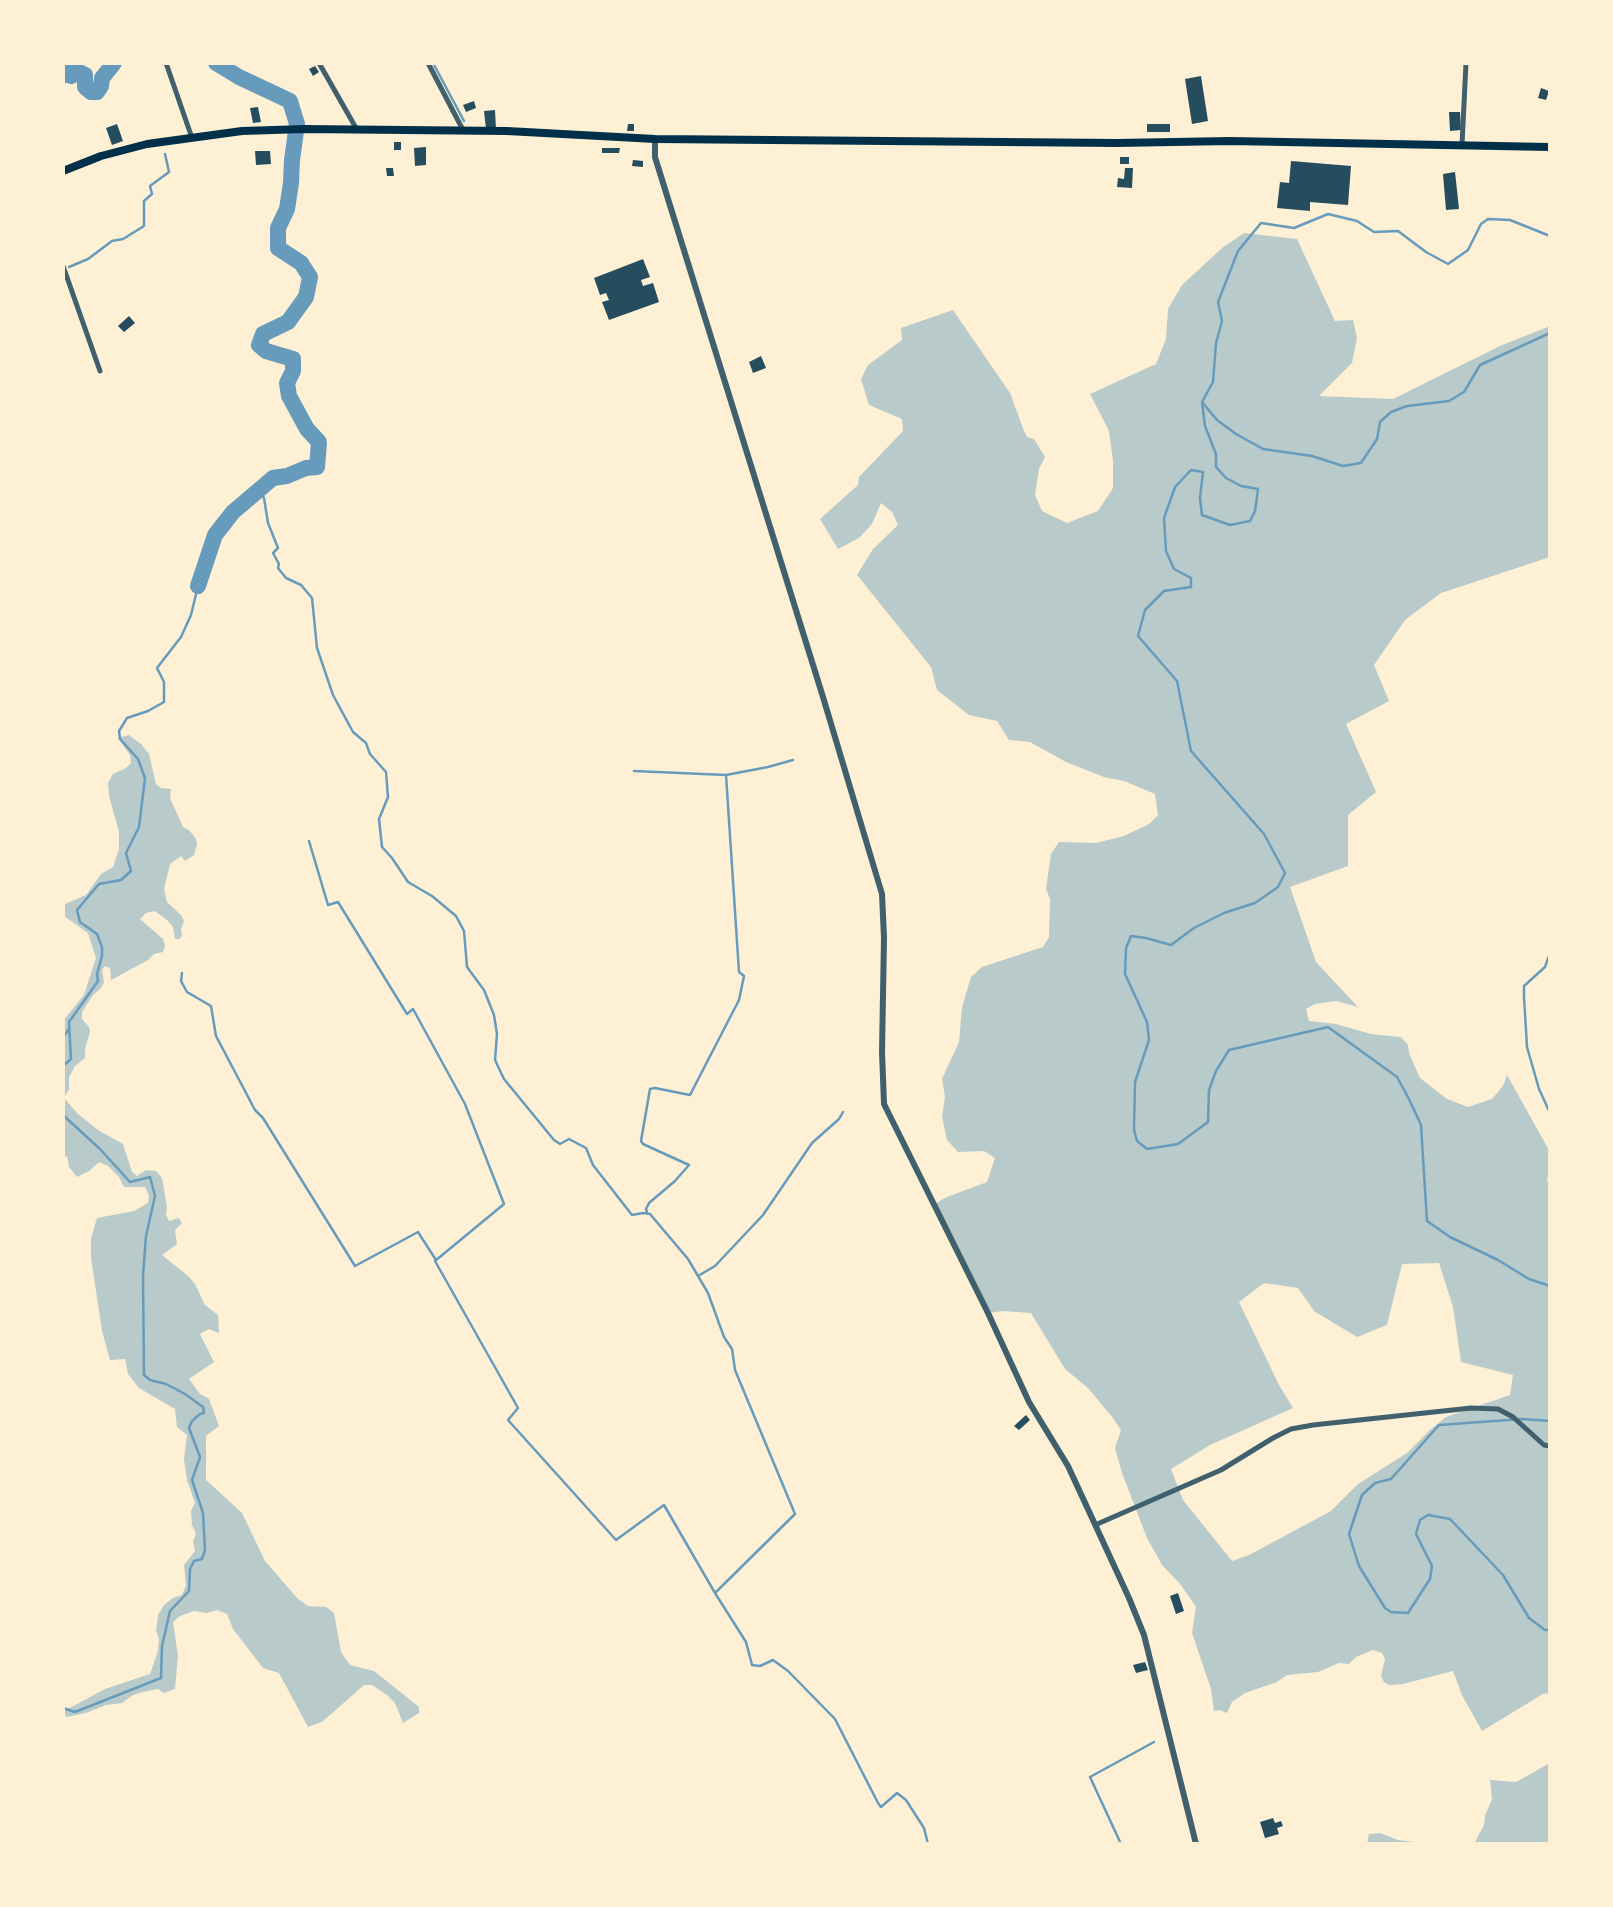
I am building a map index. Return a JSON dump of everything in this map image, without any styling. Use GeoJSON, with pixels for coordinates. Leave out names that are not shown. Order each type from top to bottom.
{"type":"FeatureCollection","features":[{"type":"Feature","properties":{"kind":"highway"},"geometry":{"type":"LineString","coordinates":[[63,171],[121,149],[243,131],[290,129],[507,131],[655,139],[1550,146]]}},
{"type":"Feature","properties":{"kind":"street"},"geometry":{"type":"LineString","coordinates":[[166,63],[192,138]]}},
{"type":"Feature","properties":{"kind":"street"},"geometry":{"type":"LineString","coordinates":[[319,63],[356,128]]}},
{"type":"Feature","properties":{"kind":"street"},"geometry":{"type":"LineString","coordinates":[[428,63],[463,130]]}},
{"type":"Feature","properties":{"kind":"street"},"geometry":{"type":"LineString","coordinates":[[1462,145],[1466,63]]}},
{"type":"Feature","properties":{"kind":"street"},"geometry":{"type":"LineString","coordinates":[[655,139],[655,157],[824,697],[882,894],[884,1104],[1029,1402],[1068,1466],[1144,1635],[1196,1844]]}},
{"type":"Feature","properties":{"kind":"street"},"geometry":{"type":"LineString","coordinates":[[63,266],[100,371]]}},
{"type":"Feature","properties":{"kind":"street"},"geometry":{"type":"LineString","coordinates":[[1095,1525],[1221,1470],[1291,1429],[1313,1425],[1471,1408],[1498,1409],[1513,1417],[1544,1445],[1550,1446]]}},
{"type":"Feature","properties":{"kind":"shaded area"},"geometry":{"type":"Polygon","coordinates":[[[1244,233],[1297,239],[1335,321],[1353,320],[1357,338],[1352,363],[1319,396],[1393,399],[1500,346],[1550,326],[1550,557],[1441,593],[1405,620],[1374,665],[1389,701],[1346,724],[1376,792],[1348,815],[1348,866],[1290,887],[1316,962],[1358,1007],[1336,1001],[1315,1004],[1306,1009],[1309,1021],[1336,1024],[1371,1034],[1401,1037],[1408,1045],[1420,1078],[1447,1099],[1468,1107],[1492,1099],[1503,1086],[1507,1075],[1550,1152],[1547,1180],[1550,1183],[1550,1693],[1543,1694],[1482,1731],[1462,1695],[1453,1671],[1389,1685],[1381,1676],[1385,1659],[1382,1653],[1373,1650],[1356,1657],[1349,1664],[1339,1663],[1318,1672],[1287,1675],[1277,1682],[1245,1693],[1232,1702],[1227,1713],[1214,1711],[1211,1689],[1192,1633],[1196,1607],[1181,1585],[1162,1565],[1147,1538],[1115,1448],[1121,1430],[1088,1388],[1065,1369],[1031,1313],[988,1313],[933,1205],[987,1182],[995,1158],[984,1151],[958,1152],[947,1140],[942,1117],[945,1097],[942,1079],[959,1042],[962,1007],[971,977],[982,967],[1043,947],[1049,937],[1050,899],[1046,889],[1051,854],[1059,842],[1096,843],[1124,836],[1149,824],[1158,815],[1155,794],[1066,762],[1030,742],[1009,740],[997,721],[969,715],[937,690],[931,667],[857,575],[873,549],[898,525],[892,512],[881,503],[872,524],[859,538],[838,549],[820,519],[858,485],[859,477],[903,431],[902,419],[869,405],[861,379],[868,365],[902,340],[901,328],[953,310],[1010,393],[1027,437],[1034,439],[1045,457],[1039,469],[1035,495],[1042,511],[1067,523],[1098,511],[1113,488],[1109,431],[1090,394],[1156,364],[1166,339],[1168,309],[1182,285],[1222,248],[1244,233]],[[1439,1263],[1402,1264],[1387,1325],[1357,1337],[1314,1311],[1298,1288],[1264,1283],[1239,1302],[1293,1408],[1210,1445],[1171,1469],[1183,1500],[1232,1561],[1249,1555],[1331,1511],[1358,1484],[1407,1453],[1446,1417],[1510,1395],[1513,1375],[1461,1362],[1453,1307],[1439,1263]]]}},
{"type":"Feature","properties":{"kind":"shaded area"},"geometry":{"type":"Polygon","coordinates":[[[129,735],[149,754],[156,784],[161,788],[171,789],[170,798],[183,827],[196,839],[194,855],[185,861],[181,856],[170,864],[164,889],[167,902],[184,921],[182,935],[180,939],[175,939],[173,927],[167,920],[155,911],[146,913],[140,919],[163,939],[163,952],[154,954],[111,980],[110,968],[105,966],[102,970],[104,983],[82,1012],[82,1019],[90,1032],[85,1058],[75,1066],[69,1077],[69,1089],[64,1098],[98,1130],[123,1144],[132,1172],[137,1176],[146,1170],[156,1171],[162,1178],[166,1215],[169,1221],[179,1218],[182,1223],[175,1230],[177,1244],[162,1255],[188,1276],[205,1305],[218,1315],[219,1333],[209,1329],[200,1334],[214,1362],[189,1379],[200,1394],[209,1399],[219,1426],[206,1436],[206,1480],[242,1513],[265,1561],[298,1599],[308,1606],[326,1607],[334,1613],[341,1652],[350,1665],[374,1671],[419,1707],[419,1713],[403,1723],[395,1703],[387,1695],[372,1685],[364,1685],[322,1722],[308,1727],[279,1673],[263,1668],[233,1629],[227,1614],[217,1610],[207,1613],[194,1611],[173,1622],[178,1656],[175,1689],[164,1693],[158,1689],[143,1692],[122,1703],[66,1717],[64,1711],[105,1689],[150,1674],[158,1651],[158,1615],[164,1605],[182,1595],[186,1585],[184,1565],[195,1551],[193,1541],[196,1534],[191,1511],[195,1503],[187,1480],[184,1459],[187,1435],[177,1427],[175,1409],[139,1388],[128,1374],[125,1359],[110,1360],[102,1331],[91,1258],[91,1239],[97,1218],[134,1211],[148,1203],[149,1196],[145,1187],[124,1187],[108,1166],[99,1162],[77,1177],[69,1167],[67,1156],[63,1158],[63,1021],[84,995],[96,958],[88,933],[64,916],[63,905],[86,895],[101,874],[113,867],[119,849],[119,832],[108,783],[113,774],[131,763],[130,755],[118,738],[129,735]]]}},
{"type":"Feature","properties":{"kind":"shaded area"},"geometry":{"type":"Polygon","coordinates":[[[1550,1763],[1550,1844],[1474,1844],[1484,1825],[1492,1799],[1490,1780],[1516,1782],[1550,1763]]]}},
{"type":"Feature","properties":{"kind":"shaded area"},"geometry":{"type":"Polygon","coordinates":[[[1380,1833],[1398,1840],[1430,1844],[1367,1844],[1369,1834],[1380,1833]]]}},
{"type":"Feature","properties":{"kind":"building"},"geometry":{"type":"Polygon","coordinates":[[[315,66],[319,72],[313,76],[309,69],[315,66]]]}},
{"type":"Feature","properties":{"kind":"building"},"geometry":{"type":"Polygon","coordinates":[[[1201,76],[1208,121],[1192,124],[1185,79],[1201,76]]]}},
{"type":"Feature","properties":{"kind":"building"},"geometry":{"type":"Polygon","coordinates":[[[1541,88],[1549,91],[1546,100],[1538,98],[1541,88]]]}},
{"type":"Feature","properties":{"kind":"building"},"geometry":{"type":"Polygon","coordinates":[[[474,101],[476,108],[466,112],[463,105],[474,101]]]}},
{"type":"Feature","properties":{"kind":"building"},"geometry":{"type":"Polygon","coordinates":[[[258,107],[261,122],[253,123],[250,108],[258,107]]]}},
{"type":"Feature","properties":{"kind":"building"},"geometry":{"type":"Polygon","coordinates":[[[495,110],[496,129],[486,129],[484,111],[495,110]]]}},
{"type":"Feature","properties":{"kind":"building"},"geometry":{"type":"Polygon","coordinates":[[[1449,112],[1460,112],[1461,130],[1450,131],[1449,112]]]}},
{"type":"Feature","properties":{"kind":"building"},"geometry":{"type":"Polygon","coordinates":[[[117,124],[123,141],[112,145],[106,128],[117,124]]]}},
{"type":"Feature","properties":{"kind":"building"},"geometry":{"type":"Polygon","coordinates":[[[628,124],[634,124],[634,131],[627,131],[628,124]]]}},
{"type":"Feature","properties":{"kind":"building"},"geometry":{"type":"Polygon","coordinates":[[[1147,124],[1170,124],[1170,132],[1147,132],[1147,124]]]}},
{"type":"Feature","properties":{"kind":"building"},"geometry":{"type":"Polygon","coordinates":[[[394,142],[401,142],[401,150],[394,150],[394,142]]]}},
{"type":"Feature","properties":{"kind":"building"},"geometry":{"type":"Polygon","coordinates":[[[426,147],[426,165],[415,166],[414,148],[426,147]]]}},
{"type":"Feature","properties":{"kind":"building"},"geometry":{"type":"Polygon","coordinates":[[[602,148],[620,148],[619,153],[602,153],[602,148]]]}},
{"type":"Feature","properties":{"kind":"building"},"geometry":{"type":"Polygon","coordinates":[[[255,151],[270,151],[271,164],[256,165],[255,151]]]}},
{"type":"Feature","properties":{"kind":"building"},"geometry":{"type":"Polygon","coordinates":[[[1120,157],[1129,157],[1129,164],[1120,164],[1120,157]]]}},
{"type":"Feature","properties":{"kind":"building"},"geometry":{"type":"Polygon","coordinates":[[[633,160],[643,161],[643,167],[632,166],[633,160]]]}},
{"type":"Feature","properties":{"kind":"building"},"geometry":{"type":"Polygon","coordinates":[[[1291,161],[1351,166],[1348,205],[1310,202],[1310,211],[1277,208],[1280,182],[1289,183],[1291,161]]]}},
{"type":"Feature","properties":{"kind":"building"},"geometry":{"type":"Polygon","coordinates":[[[386,168],[393,168],[394,176],[387,176],[386,168]]]}},
{"type":"Feature","properties":{"kind":"building"},"geometry":{"type":"Polygon","coordinates":[[[1125,168],[1133,168],[1132,188],[1117,187],[1118,178],[1124,179],[1125,168]]]}},
{"type":"Feature","properties":{"kind":"building"},"geometry":{"type":"Polygon","coordinates":[[[1455,172],[1459,209],[1446,210],[1443,174],[1455,172]]]}},
{"type":"Feature","properties":{"kind":"building"},"geometry":{"type":"Polygon","coordinates":[[[643,259],[650,277],[641,280],[643,286],[653,283],[659,302],[609,320],[602,302],[609,300],[606,293],[600,295],[594,278],[643,259]]]}},
{"type":"Feature","properties":{"kind":"building"},"geometry":{"type":"Polygon","coordinates":[[[129,316],[135,323],[124,332],[118,326],[129,316]]]}},
{"type":"Feature","properties":{"kind":"building"},"geometry":{"type":"Polygon","coordinates":[[[761,356],[766,368],[753,373],[749,362],[761,356]]]}},
{"type":"Feature","properties":{"kind":"building"},"geometry":{"type":"Polygon","coordinates":[[[1026,1415],[1030,1420],[1019,1430],[1014,1426],[1026,1415]]]}},
{"type":"Feature","properties":{"kind":"building"},"geometry":{"type":"Polygon","coordinates":[[[1178,1593],[1184,1611],[1176,1614],[1170,1596],[1178,1593]]]}},
{"type":"Feature","properties":{"kind":"building"},"geometry":{"type":"Polygon","coordinates":[[[1145,1662],[1148,1670],[1136,1673],[1133,1665],[1145,1662]]]}},
{"type":"Feature","properties":{"kind":"building"},"geometry":{"type":"Polygon","coordinates":[[[1273,1818],[1275,1823],[1281,1821],[1283,1826],[1277,1828],[1279,1834],[1265,1838],[1260,1822],[1273,1818]]]}},
{"type":"Feature","properties":{"kind":"waterway"},"geometry":{"type":"LineString","coordinates":[[67,63],[71,76],[79,72],[85,75],[85,87],[91,92],[97,92],[102,78],[114,63]]}},
{"type":"Feature","properties":{"kind":"waterway"},"geometry":{"type":"LineString","coordinates":[[198,586],[215,535],[233,512],[273,478],[317,467],[319,442],[307,429],[289,396],[287,383],[293,371],[293,359],[266,351],[259,345],[263,334],[288,322],[306,297],[310,277],[301,263],[278,248],[278,228],[287,209],[297,124],[290,101],[216,63]]}},
{"type":"Feature","properties":{"kind":"waterway"},"geometry":{"type":"LineString","coordinates":[[433,63],[464,121]]}},
{"type":"Feature","properties":{"kind":"waterway"},"geometry":{"type":"LineString","coordinates":[[63,84],[71,76]]}},
{"type":"Feature","properties":{"kind":"waterway"},"geometry":{"type":"LineString","coordinates":[[69,267],[88,259],[112,241],[123,239],[144,226],[144,201],[152,194],[150,186],[169,172],[165,154]]}},
{"type":"Feature","properties":{"kind":"waterway"},"geometry":{"type":"LineString","coordinates":[[1550,236],[1510,220],[1488,219],[1481,224],[1468,250],[1448,264],[1426,252],[1398,231],[1374,232],[1357,221],[1328,214],[1294,228],[1261,223],[1238,251],[1218,302],[1222,321],[1216,343],[1213,382],[1202,402],[1205,426],[1216,454],[1216,467],[1226,478],[1241,486],[1258,489],[1255,511],[1250,521],[1230,525],[1202,515],[1200,498],[1203,472],[1191,470],[1175,487],[1164,518],[1166,551],[1174,569],[1191,578],[1191,587],[1164,591],[1145,610],[1138,636],[1177,681],[1191,751],[1264,834],[1285,873],[1278,887],[1255,903],[1224,913],[1194,928],[1171,945],[1131,936],[1126,948],[1125,974],[1147,1022],[1149,1040],[1135,1082],[1134,1130],[1137,1141],[1147,1149],[1178,1144],[1208,1122],[1209,1090],[1216,1071],[1229,1050],[1328,1027],[1397,1077],[1409,1099],[1421,1125],[1427,1221],[1450,1237],[1498,1260],[1529,1279],[1550,1286]]}},
{"type":"Feature","properties":{"kind":"waterway"},"geometry":{"type":"LineString","coordinates":[[1202,402],[1217,420],[1263,449],[1312,456],[1343,466],[1361,463],[1377,439],[1380,422],[1391,412],[1407,406],[1449,401],[1464,392],[1480,365],[1550,333]]}},
{"type":"Feature","properties":{"kind":"waterway"},"geometry":{"type":"LineString","coordinates":[[258,489],[264,498],[268,523],[278,548],[273,553],[279,564],[278,568],[286,578],[301,585],[312,598],[317,648],[333,695],[353,732],[366,743],[370,754],[386,772],[388,797],[379,819],[382,847],[408,882],[432,896],[456,916],[464,931],[467,967],[484,990],[494,1015],[497,1034],[495,1060],[504,1079],[554,1140],[560,1144],[569,1139],[586,1148],[593,1165],[632,1215],[650,1214],[688,1259],[708,1293],[724,1337],[732,1349],[735,1370],[795,1514],[715,1593],[746,1642],[752,1665],[760,1666],[773,1660],[788,1671],[835,1719],[881,1807],[897,1793],[906,1800],[924,1828],[928,1844]]}},
{"type":"Feature","properties":{"kind":"waterway"},"geometry":{"type":"LineString","coordinates":[[63,1066],[71,1059],[69,1022],[98,981],[102,956],[97,934],[80,922],[77,910],[99,884],[121,880],[131,871],[126,853],[139,827],[145,778],[138,759],[120,739],[119,731],[127,718],[164,702],[164,682],[157,668],[181,637],[191,615],[198,586]]}},
{"type":"Feature","properties":{"kind":"waterway"},"geometry":{"type":"LineString","coordinates":[[726,775],[793,760]]}},
{"type":"Feature","properties":{"kind":"waterway"},"geometry":{"type":"LineString","coordinates":[[634,771],[726,775],[739,972],[744,976],[739,1000],[690,1095],[650,1089],[641,1141],[689,1165],[649,1203],[647,1212]]}},
{"type":"Feature","properties":{"kind":"waterway"},"geometry":{"type":"LineString","coordinates":[[309,841],[328,905],[338,902],[407,1014],[413,1009],[465,1104],[504,1204],[435,1261],[518,1408],[508,1420],[616,1540],[664,1505],[715,1593]]}},
{"type":"Feature","properties":{"kind":"waterway"},"geometry":{"type":"LineString","coordinates":[[1550,953],[1545,967],[1524,986],[1527,1047],[1539,1089],[1550,1113]]}},
{"type":"Feature","properties":{"kind":"waterway"},"geometry":{"type":"LineString","coordinates":[[182,973],[181,981],[187,992],[211,1006],[216,1036],[255,1110],[263,1118],[355,1266],[418,1232],[436,1260]]}},
{"type":"Feature","properties":{"kind":"waterway"},"geometry":{"type":"LineString","coordinates":[[63,1037],[69,1029]]}},
{"type":"Feature","properties":{"kind":"waterway"},"geometry":{"type":"LineString","coordinates":[[698,1276],[715,1266],[763,1215],[812,1143],[839,1119],[843,1112]]}},
{"type":"Feature","properties":{"kind":"waterway"},"geometry":{"type":"LineString","coordinates":[[63,1115],[100,1149],[130,1182],[150,1177],[155,1196],[146,1236],[143,1275],[144,1375],[185,1394],[203,1407],[204,1413],[192,1421],[189,1428],[200,1457],[192,1480],[203,1513],[205,1550],[202,1559],[194,1561],[190,1569],[189,1591],[170,1611],[162,1646],[161,1678],[75,1712],[63,1708]]}},
{"type":"Feature","properties":{"kind":"waterway"},"geometry":{"type":"LineString","coordinates":[[1550,1421],[1522,1419],[1439,1425],[1391,1479],[1375,1483],[1362,1495],[1349,1534],[1359,1566],[1385,1608],[1391,1612],[1408,1613],[1430,1579],[1432,1566],[1416,1534],[1420,1520],[1428,1515],[1450,1519],[1503,1575],[1529,1618],[1545,1630],[1550,1630]]}},
{"type":"Feature","properties":{"kind":"waterway"},"geometry":{"type":"LineString","coordinates":[[1121,1844],[1090,1777],[1154,1742]]}}]}
